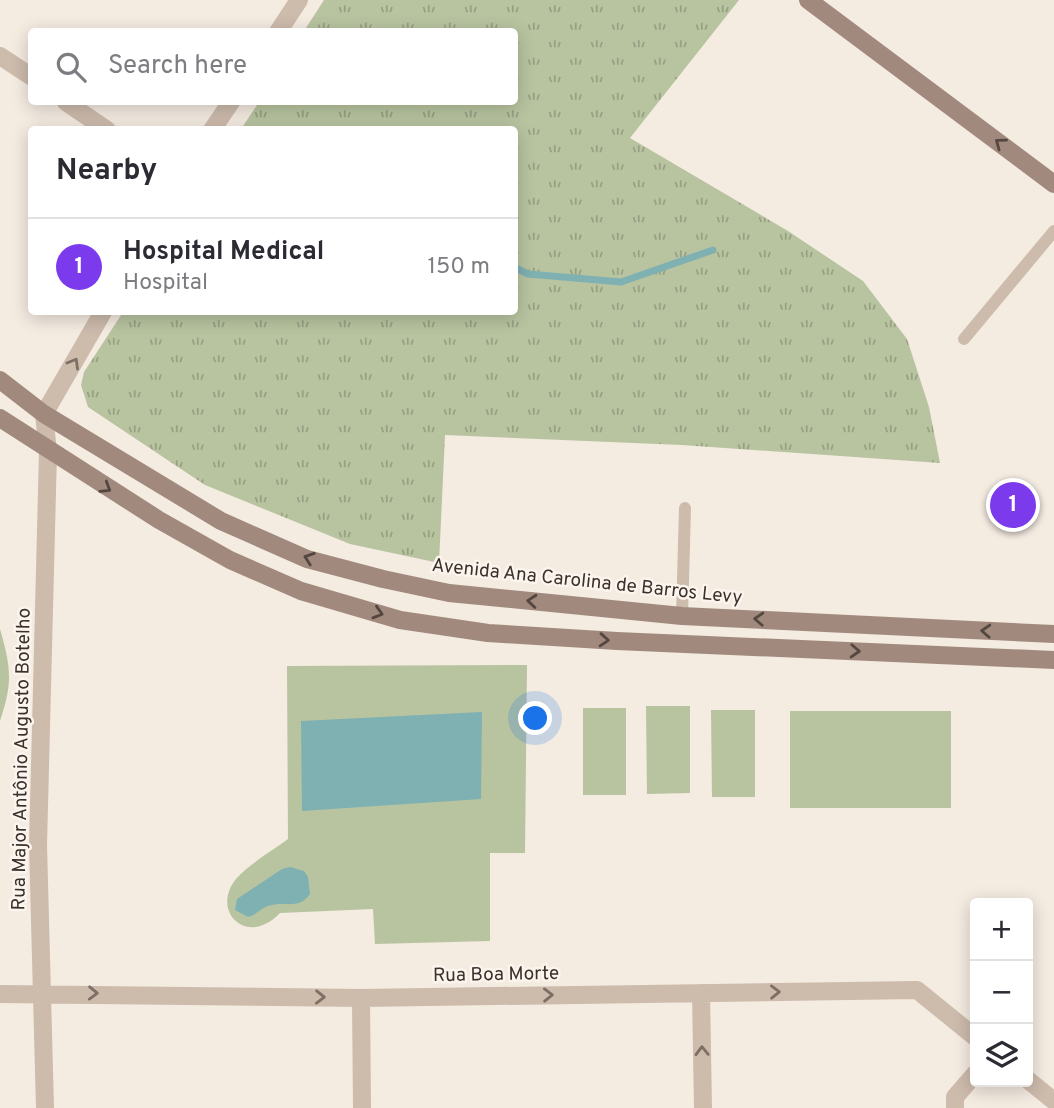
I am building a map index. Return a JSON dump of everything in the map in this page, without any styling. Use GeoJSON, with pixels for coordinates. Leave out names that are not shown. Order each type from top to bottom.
{"type":"FeatureCollection","features":[{"type":"Feature","properties":{"kind":"street"},"geometry":{"type":"LineString","coordinates":[[281,28],[299,0]]}},
{"type":"Feature","properties":{"kind":"street"},"geometry":{"type":"LineString","coordinates":[[808,0],[1054,184]]}},
{"type":"Feature","properties":{"kind":"street"},"geometry":{"type":"LineString","coordinates":[[0,56],[28,75]]}},
{"type":"Feature","properties":{"kind":"street"},"geometry":{"type":"LineString","coordinates":[[70,105],[101,126]]}},
{"type":"Feature","properties":{"kind":"street"},"geometry":{"type":"LineString","coordinates":[[215,126],[229,105]]}},
{"type":"Feature","properties":{"kind":"street"},"geometry":{"type":"LineString","coordinates":[[44,414],[101,315]]}},
{"type":"Feature","properties":{"kind":"street","name":"Avenida Ana Carolina de Barros Levy"},"geometry":{"type":"LineString","coordinates":[[0,380],[44,414],[221,521],[307,559],[449,593],[682,616],[1054,634]]}},
{"type":"Feature","properties":{"kind":"street","name":"Rua Major Antônio Augusto Botelho"},"geometry":{"type":"LineString","coordinates":[[44,414],[48,452],[38,845],[45,1108]]}},
{"type":"Feature","properties":{"kind":"street"},"geometry":{"type":"LineString","coordinates":[[0,418],[48,452],[230,561],[302,591],[400,620],[488,633],[617,641],[1054,660]]}},
{"type":"Feature","properties":{"kind":"street","name":"Rua Boa Morte"},"geometry":{"type":"LineString","coordinates":[[0,994],[44,992],[361,998],[917,990],[970,1033]]}},
{"type":"Feature","properties":{"kind":"street"},"geometry":{"type":"LineString","coordinates":[[701,993],[702,1108]]}},
{"type":"Feature","properties":{"kind":"street"},"geometry":{"type":"LineString","coordinates":[[361,998],[362,1108]]}},
{"type":"Feature","properties":{"kind":"street"},"geometry":{"type":"LineString","coordinates":[[955,1108],[955,1097],[970,1080]]}},
{"type":"Feature","properties":{"kind":"street"},"geometry":{"type":"LineString","coordinates":[[1033,1084],[1054,1101]]}},
{"type":"Feature","properties":{"kind":"lane"},"geometry":{"type":"LineString","coordinates":[[964,339],[1054,231]]}},
{"type":"Feature","properties":{"kind":"lane"},"geometry":{"type":"LineString","coordinates":[[682,616],[685,508]]}},
{"type":"Feature","properties":{"kind":"green space"},"geometry":{"type":"Polygon","coordinates":[[[324,0],[739,0],[630,138],[788,231],[863,281],[907,339],[929,407],[940,463],[682,445],[445,435],[439,563],[350,544],[205,485],[88,407],[81,385],[84,372],[121,315],[518,315],[518,126],[243,126],[257,105],[518,105],[518,28],[306,28],[324,0]]]}},
{"type":"Feature","properties":{"kind":"green space"},"geometry":{"type":"Polygon","coordinates":[[[0,629],[9,685],[0,721],[0,629]]]}},
{"type":"Feature","properties":{"kind":"green space"},"geometry":{"type":"Polygon","coordinates":[[[527,665],[525,853],[490,853],[490,941],[375,944],[373,909],[280,913],[268,923],[256,927],[245,926],[236,921],[227,903],[229,891],[236,879],[288,839],[287,666],[527,665]]]}},
{"type":"Feature","properties":{"kind":"green space"},"geometry":{"type":"Polygon","coordinates":[[[646,706],[690,706],[690,793],[647,794],[646,706]]]}},
{"type":"Feature","properties":{"kind":"green space"},"geometry":{"type":"Polygon","coordinates":[[[583,708],[626,708],[626,795],[583,795],[583,708]]]}},
{"type":"Feature","properties":{"kind":"green space"},"geometry":{"type":"Polygon","coordinates":[[[711,710],[755,710],[755,797],[712,797],[711,710]]]}},
{"type":"Feature","properties":{"kind":"green space"},"geometry":{"type":"Polygon","coordinates":[[[790,711],[951,711],[951,808],[790,808],[790,711]]]}},
{"type":"Feature","properties":{"kind":"water"},"geometry":{"type":"Polygon","coordinates":[[[482,712],[481,799],[302,811],[301,721],[482,712]]]}},
{"type":"Feature","properties":{"kind":"water"},"geometry":{"type":"Polygon","coordinates":[[[290,867],[304,871],[308,877],[310,894],[305,899],[296,904],[274,904],[248,917],[235,910],[237,899],[282,869],[290,867]]]}},
{"type":"Feature","properties":{"kind":"waterway"},"geometry":{"type":"LineString","coordinates":[[518,269],[528,274],[621,282],[713,250]]}},
{"type":"Feature","properties":{"kind":"place","name":"Hospital Medical"},"geometry":{"type":"Point","coordinates":[1013,505]}}]}
